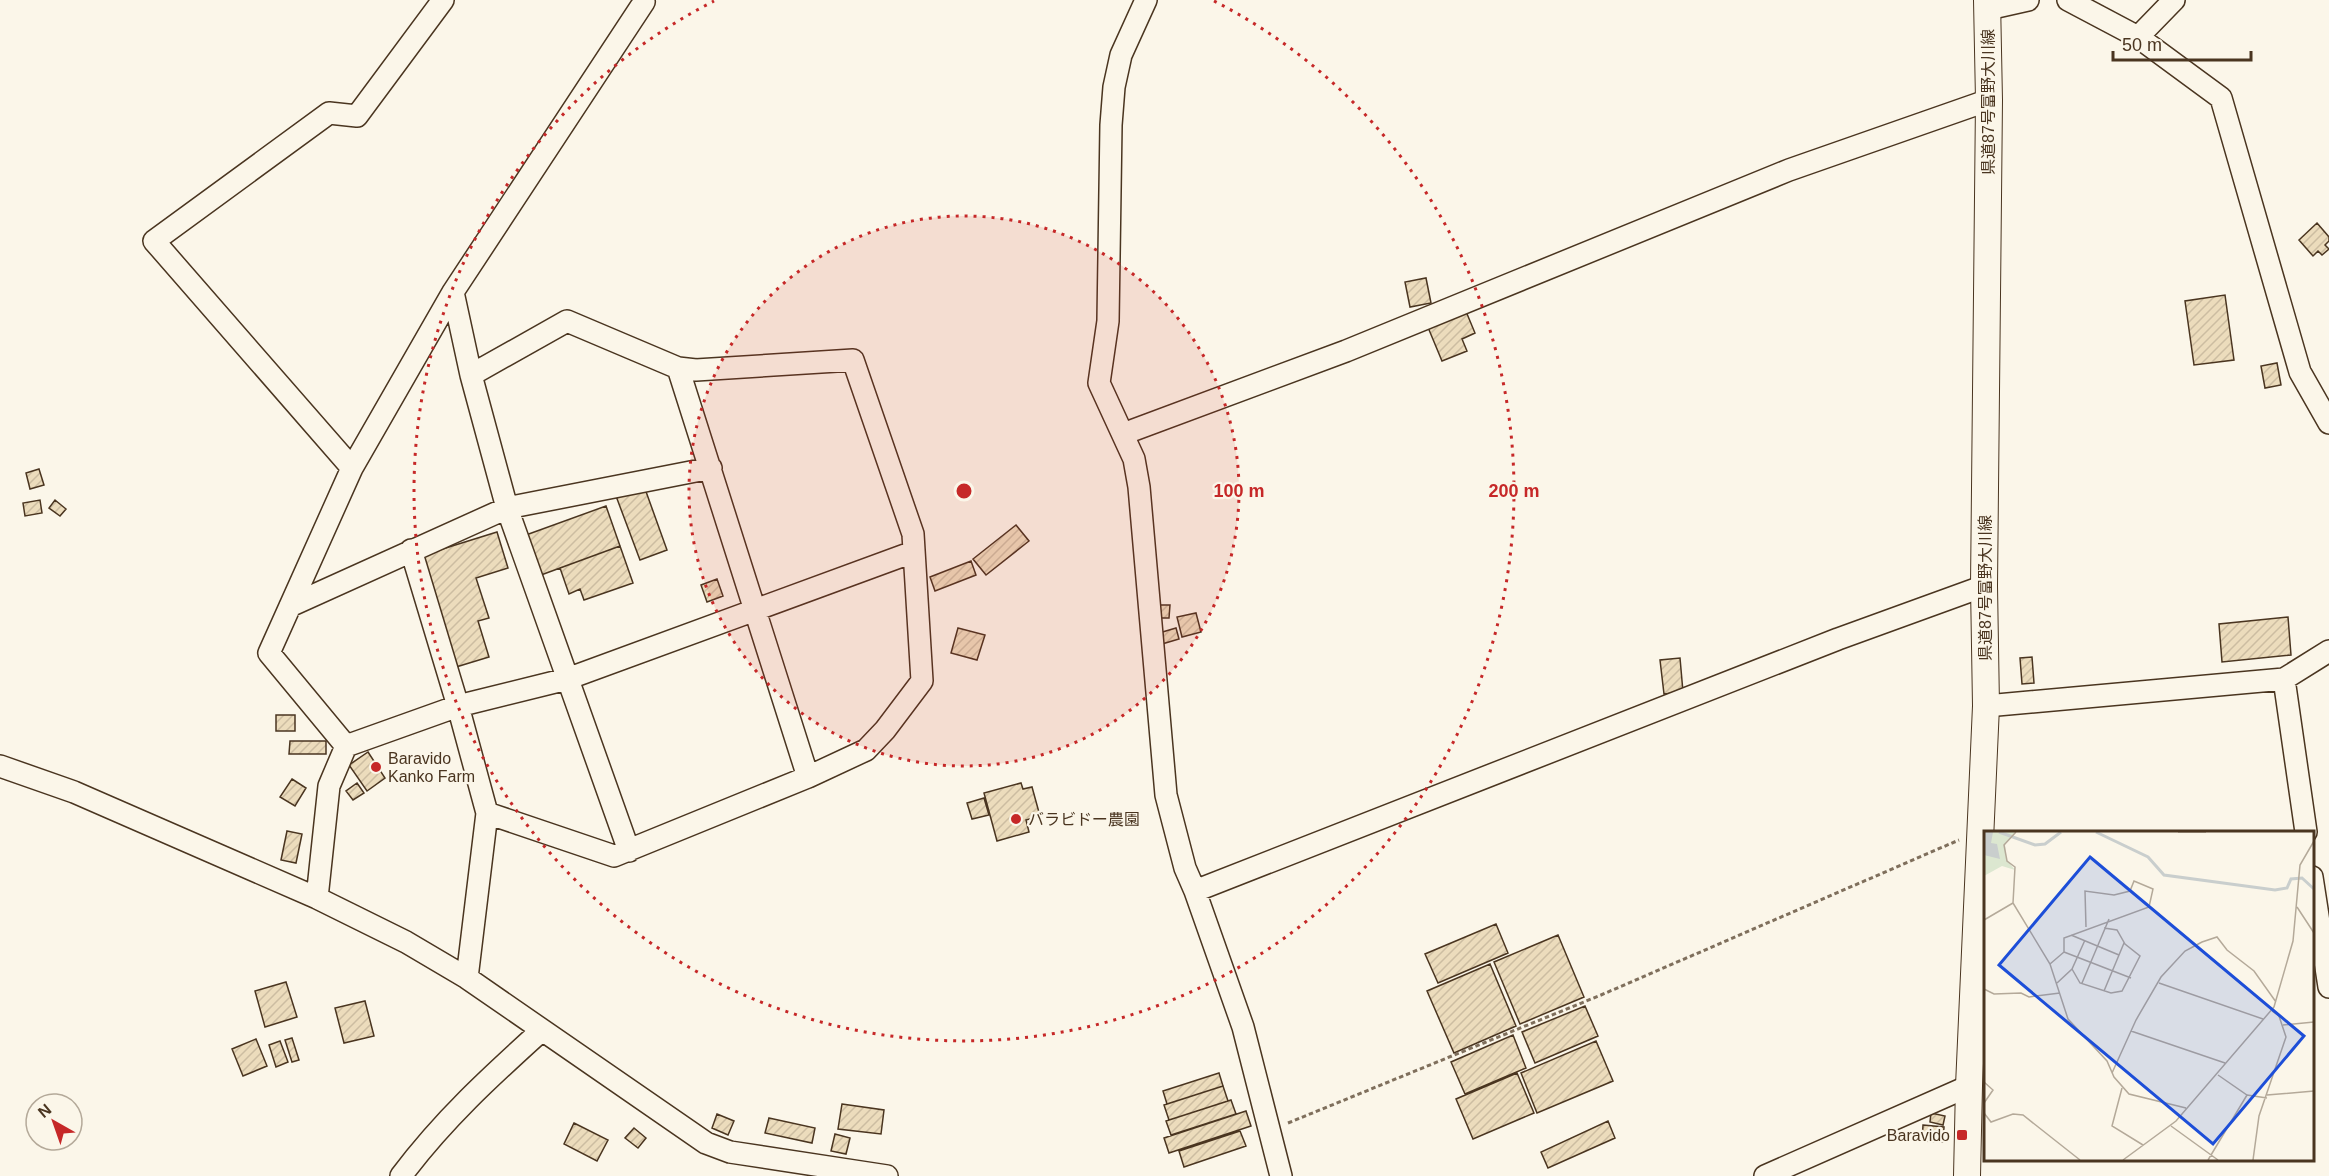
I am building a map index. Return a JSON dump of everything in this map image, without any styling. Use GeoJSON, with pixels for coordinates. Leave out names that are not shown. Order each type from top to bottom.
{"type":"FeatureCollection","features":[{"type":"Feature","properties":{"kind":"main road","name":"県道87号富野大川線"},"geometry":{"type":"LineString","coordinates":[[1967,1176],[1979,831],[1986,706],[1984,586],[1988,5]]}},
{"type":"Feature","properties":{"kind":"street"},"geometry":{"type":"LineString","coordinates":[[351,468],[154,241],[329,113],[357,116],[442,0]]}},
{"type":"Feature","properties":{"kind":"street"},"geometry":{"type":"LineString","coordinates":[[346,746],[269,653],[351,468],[453,292],[644,2],[643,0]]}},
{"type":"Feature","properties":{"kind":"street"},"geometry":{"type":"LineString","coordinates":[[1146,0],[1120,55],[1114,87],[1111,125],[1108,321],[1099,383],[1134,459],[1139,487],[1166,795],[1185,868],[1243,1027],[1281,1176]]}},
{"type":"Feature","properties":{"kind":"street"},"geometry":{"type":"LineString","coordinates":[[1988,5],[2028,0]]}},
{"type":"Feature","properties":{"kind":"street"},"geometry":{"type":"LineString","coordinates":[[2068,0],[2138,37],[2221,98],[2300,372],[2329,423]]}},
{"type":"Feature","properties":{"kind":"street"},"geometry":{"type":"LineString","coordinates":[[2138,37],[2174,0]]}},
{"type":"Feature","properties":{"kind":"street"},"geometry":{"type":"LineString","coordinates":[[1123,434],[1346,351],[1789,170],[1989,100]]}},
{"type":"Feature","properties":{"kind":"street"},"geometry":{"type":"LineString","coordinates":[[453,292],[471,375],[507,508],[629,851]]}},
{"type":"Feature","properties":{"kind":"street"},"geometry":{"type":"LineString","coordinates":[[471,375],[567,321],[678,368],[696,370],[853,360],[913,534],[922,681],[885,730],[866,750],[808,777],[614,856],[486,813]]}},
{"type":"Feature","properties":{"kind":"street"},"geometry":{"type":"LineString","coordinates":[[678,368],[808,777]]}},
{"type":"Feature","properties":{"kind":"street"},"geometry":{"type":"LineString","coordinates":[[290,606],[507,508],[711,468]]}},
{"type":"Feature","properties":{"kind":"street"},"geometry":{"type":"LineString","coordinates":[[411,550],[458,706],[486,813],[466,978]]}},
{"type":"Feature","properties":{"kind":"street"},"geometry":{"type":"LineString","coordinates":[[317,898],[329,786],[346,746],[458,706],[567,679],[913,552]]}},
{"type":"Feature","properties":{"kind":"street"},"geometry":{"type":"LineString","coordinates":[[1195,891],[1838,639],[1984,586]]}},
{"type":"Feature","properties":{"kind":"street"},"geometry":{"type":"LineString","coordinates":[[1986,706],[2284,679],[2329,651]]}},
{"type":"Feature","properties":{"kind":"street"},"geometry":{"type":"LineString","coordinates":[[2284,679],[2306,831]]}},
{"type":"Feature","properties":{"kind":"street"},"geometry":{"type":"LineString","coordinates":[[0,766],[74,792],[317,898],[405,942],[466,978],[706,1143],[730,1152],[887,1176]]}},
{"type":"Feature","properties":{"kind":"street"},"geometry":{"type":"LineString","coordinates":[[2314,884],[2329,987]]}},
{"type":"Feature","properties":{"kind":"street"},"geometry":{"type":"LineString","coordinates":[[401,1176],[417,1154],[473,1092],[542,1030]]}},
{"type":"Feature","properties":{"kind":"street"},"geometry":{"type":"LineString","coordinates":[[1765,1176],[1969,1086]]}},
{"type":"Feature","properties":{"kind":"path"},"geometry":{"type":"LineString","coordinates":[[1270,1131],[1601,995],[1979,831]]}},
{"type":"Feature","properties":{"kind":"building"},"geometry":{"type":"Polygon","coordinates":[[[2317,223],[2329,237],[2325,245],[2329,249],[2322,255],[2318,251],[2313,256],[2299,240],[2317,223]]]}},
{"type":"Feature","properties":{"kind":"building"},"geometry":{"type":"Polygon","coordinates":[[[1426,278],[1431,303],[1410,307],[1405,282],[1426,278]]]}},
{"type":"Feature","properties":{"kind":"building"},"geometry":{"type":"Polygon","coordinates":[[[2225,295],[2234,360],[2194,365],[2185,301],[2225,295]]]}},
{"type":"Feature","properties":{"kind":"building"},"geometry":{"type":"Polygon","coordinates":[[[1465,309],[1475,333],[1462,339],[1467,351],[1442,361],[1427,325],[1465,309]]]}},
{"type":"Feature","properties":{"kind":"building"},"geometry":{"type":"Polygon","coordinates":[[[2277,363],[2281,385],[2265,388],[2261,366],[2277,363]]]}},
{"type":"Feature","properties":{"kind":"building"},"geometry":{"type":"Polygon","coordinates":[[[39,469],[44,485],[30,489],[26,473],[39,469]]]}},
{"type":"Feature","properties":{"kind":"building"},"geometry":{"type":"Polygon","coordinates":[[[644,486],[667,550],[640,560],[616,496],[644,486]]]}},
{"type":"Feature","properties":{"kind":"building"},"geometry":{"type":"Polygon","coordinates":[[[40,500],[42,513],[25,516],[23,503],[40,500]]]}},
{"type":"Feature","properties":{"kind":"building"},"geometry":{"type":"Polygon","coordinates":[[[55,500],[66,509],[60,516],[49,508],[55,500]]]}},
{"type":"Feature","properties":{"kind":"building"},"geometry":{"type":"Polygon","coordinates":[[[606,506],[620,546],[541,575],[526,535],[606,506]]]}},
{"type":"Feature","properties":{"kind":"building"},"geometry":{"type":"Polygon","coordinates":[[[1016,525],[1029,541],[986,575],[973,559],[1016,525]]]}},
{"type":"Feature","properties":{"kind":"building"},"geometry":{"type":"Polygon","coordinates":[[[497,532],[508,568],[476,578],[489,618],[478,621],[489,657],[456,667],[420,556],[497,532]]]}},
{"type":"Feature","properties":{"kind":"building"},"geometry":{"type":"Polygon","coordinates":[[[620,546],[633,583],[584,600],[580,589],[569,594],[560,568],[620,546]]]}},
{"type":"Feature","properties":{"kind":"building"},"geometry":{"type":"Polygon","coordinates":[[[971,561],[976,575],[935,591],[930,577],[971,561]]]}},
{"type":"Feature","properties":{"kind":"building"},"geometry":{"type":"Polygon","coordinates":[[[717,579],[723,596],[707,602],[701,585],[717,579]]]}},
{"type":"Feature","properties":{"kind":"building"},"geometry":{"type":"Polygon","coordinates":[[[1155,605],[1170,605],[1169,618],[1155,618],[1155,605]]]}},
{"type":"Feature","properties":{"kind":"building"},"geometry":{"type":"Polygon","coordinates":[[[1196,613],[1201,632],[1182,637],[1177,617],[1196,613]]]}},
{"type":"Feature","properties":{"kind":"building"},"geometry":{"type":"Polygon","coordinates":[[[2288,617],[2291,655],[2222,662],[2219,624],[2288,617]]]}},
{"type":"Feature","properties":{"kind":"building"},"geometry":{"type":"Polygon","coordinates":[[[958,628],[985,635],[977,660],[951,653],[958,628]]]}},
{"type":"Feature","properties":{"kind":"building"},"geometry":{"type":"Polygon","coordinates":[[[1176,628],[1179,639],[1162,644],[1159,633],[1176,628]]]}},
{"type":"Feature","properties":{"kind":"building"},"geometry":{"type":"Polygon","coordinates":[[[2032,657],[2034,683],[2022,684],[2020,658],[2032,657]]]}},
{"type":"Feature","properties":{"kind":"building"},"geometry":{"type":"Polygon","coordinates":[[[1680,658],[1683,692],[1664,694],[1660,660],[1680,658]]]}},
{"type":"Feature","properties":{"kind":"building"},"geometry":{"type":"Polygon","coordinates":[[[276,715],[295,715],[295,731],[276,731],[276,715]]]}},
{"type":"Feature","properties":{"kind":"building"},"geometry":{"type":"Polygon","coordinates":[[[290,741],[326,741],[326,754],[289,754],[290,741]]]}},
{"type":"Feature","properties":{"kind":"building"},"geometry":{"type":"Polygon","coordinates":[[[368,752],[385,778],[367,791],[349,765],[368,752]]]}},
{"type":"Feature","properties":{"kind":"building"},"geometry":{"type":"Polygon","coordinates":[[[292,779],[306,788],[295,806],[280,797],[292,779]]]}},
{"type":"Feature","properties":{"kind":"building"},"geometry":{"type":"Polygon","coordinates":[[[357,783],[364,793],[353,800],[346,791],[357,783]]]}},
{"type":"Feature","properties":{"kind":"building"},"geometry":{"type":"Polygon","coordinates":[[[1021,783],[1023,789],[1032,787],[1040,816],[1026,820],[1029,832],[997,841],[984,793],[1021,783]]]}},
{"type":"Feature","properties":{"kind":"building"},"geometry":{"type":"Polygon","coordinates":[[[984,798],[989,815],[972,819],[967,803],[984,798]]]}},
{"type":"Feature","properties":{"kind":"building"},"geometry":{"type":"Polygon","coordinates":[[[287,831],[302,834],[296,863],[281,860],[287,831]]]}},
{"type":"Feature","properties":{"kind":"building"},"geometry":{"type":"Polygon","coordinates":[[[1496,924],[1508,953],[1438,983],[1425,954],[1496,924]]]}},
{"type":"Feature","properties":{"kind":"building"},"geometry":{"type":"Polygon","coordinates":[[[1558,935],[1584,997],[1520,1024],[1494,962],[1558,935]]]}},
{"type":"Feature","properties":{"kind":"building"},"geometry":{"type":"Polygon","coordinates":[[[1490,964],[1516,1026],[1454,1053],[1427,991],[1490,964]]]}},
{"type":"Feature","properties":{"kind":"building"},"geometry":{"type":"Polygon","coordinates":[[[286,982],[297,1017],[265,1027],[255,991],[286,982]]]}},
{"type":"Feature","properties":{"kind":"building"},"geometry":{"type":"Polygon","coordinates":[[[365,1001],[374,1036],[344,1043],[335,1008],[365,1001]]]}},
{"type":"Feature","properties":{"kind":"building"},"geometry":{"type":"Polygon","coordinates":[[[1585,1006],[1598,1036],[1535,1063],[1522,1032],[1585,1006]]]}},
{"type":"Feature","properties":{"kind":"building"},"geometry":{"type":"Polygon","coordinates":[[[1513,1035],[1526,1068],[1465,1094],[1451,1062],[1513,1035]]]}},
{"type":"Feature","properties":{"kind":"building"},"geometry":{"type":"Polygon","coordinates":[[[292,1038],[299,1060],[292,1062],[285,1040],[292,1038]]]}},
{"type":"Feature","properties":{"kind":"building"},"geometry":{"type":"Polygon","coordinates":[[[256,1039],[267,1066],[243,1076],[232,1049],[256,1039]]]}},
{"type":"Feature","properties":{"kind":"building"},"geometry":{"type":"Polygon","coordinates":[[[280,1041],[288,1062],[276,1067],[269,1045],[280,1041]]]}},
{"type":"Feature","properties":{"kind":"building"},"geometry":{"type":"Polygon","coordinates":[[[1596,1041],[1613,1081],[1537,1113],[1521,1073],[1596,1041]]]}},
{"type":"Feature","properties":{"kind":"building"},"geometry":{"type":"Polygon","coordinates":[[[1219,1073],[1223,1086],[1167,1104],[1163,1091],[1219,1073]]]}},
{"type":"Feature","properties":{"kind":"building"},"geometry":{"type":"Polygon","coordinates":[[[1517,1073],[1534,1113],[1473,1139],[1456,1099],[1517,1073]]]}},
{"type":"Feature","properties":{"kind":"building"},"geometry":{"type":"Polygon","coordinates":[[[1223,1086],[1228,1101],[1169,1120],[1164,1105],[1223,1086]]]}},
{"type":"Feature","properties":{"kind":"building"},"geometry":{"type":"Polygon","coordinates":[[[1231,1100],[1236,1114],[1171,1135],[1166,1121],[1231,1100]]]}},
{"type":"Feature","properties":{"kind":"building"},"geometry":{"type":"Polygon","coordinates":[[[842,1104],[884,1110],[881,1134],[838,1129],[842,1104]]]}},
{"type":"Feature","properties":{"kind":"building"},"geometry":{"type":"Polygon","coordinates":[[[1246,1111],[1251,1126],[1169,1153],[1164,1138],[1246,1111]]]}},
{"type":"Feature","properties":{"kind":"building"},"geometry":{"type":"Polygon","coordinates":[[[1931,1113],[1945,1116],[1943,1125],[1930,1122],[1931,1113]]]}},
{"type":"Feature","properties":{"kind":"building"},"geometry":{"type":"Polygon","coordinates":[[[717,1114],[734,1121],[728,1135],[712,1128],[717,1114]]]}},
{"type":"Feature","properties":{"kind":"building"},"geometry":{"type":"Polygon","coordinates":[[[769,1118],[815,1128],[812,1143],[765,1133],[769,1118]]]}},
{"type":"Feature","properties":{"kind":"building"},"geometry":{"type":"Polygon","coordinates":[[[1608,1121],[1615,1138],[1548,1168],[1541,1152],[1608,1121]]]}},
{"type":"Feature","properties":{"kind":"building"},"geometry":{"type":"Polygon","coordinates":[[[574,1123],[608,1140],[597,1161],[564,1144],[574,1123]]]}},
{"type":"Feature","properties":{"kind":"building"},"geometry":{"type":"Polygon","coordinates":[[[1923,1125],[1944,1127],[1943,1142],[1922,1141],[1923,1125]]]}},
{"type":"Feature","properties":{"kind":"building"},"geometry":{"type":"Polygon","coordinates":[[[634,1128],[646,1138],[638,1148],[625,1138],[634,1128]]]}},
{"type":"Feature","properties":{"kind":"building"},"geometry":{"type":"Polygon","coordinates":[[[1240,1131],[1246,1146],[1184,1167],[1179,1151],[1240,1131]]]}},
{"type":"Feature","properties":{"kind":"building"},"geometry":{"type":"Polygon","coordinates":[[[835,1134],[850,1138],[846,1154],[831,1151],[835,1134]]]}},
{"type":"Feature","properties":{"kind":"place","name":"Baravido Kanko Farm"},"geometry":{"type":"Point","coordinates":[376,767]}},
{"type":"Feature","properties":{"kind":"place","name":"バラビドー農園"},"geometry":{"type":"Point","coordinates":[1016,819]}},
{"type":"Feature","properties":{"kind":"place","name":"Baravido"},"geometry":{"type":"Point","coordinates":[1962,1135]}}]}
